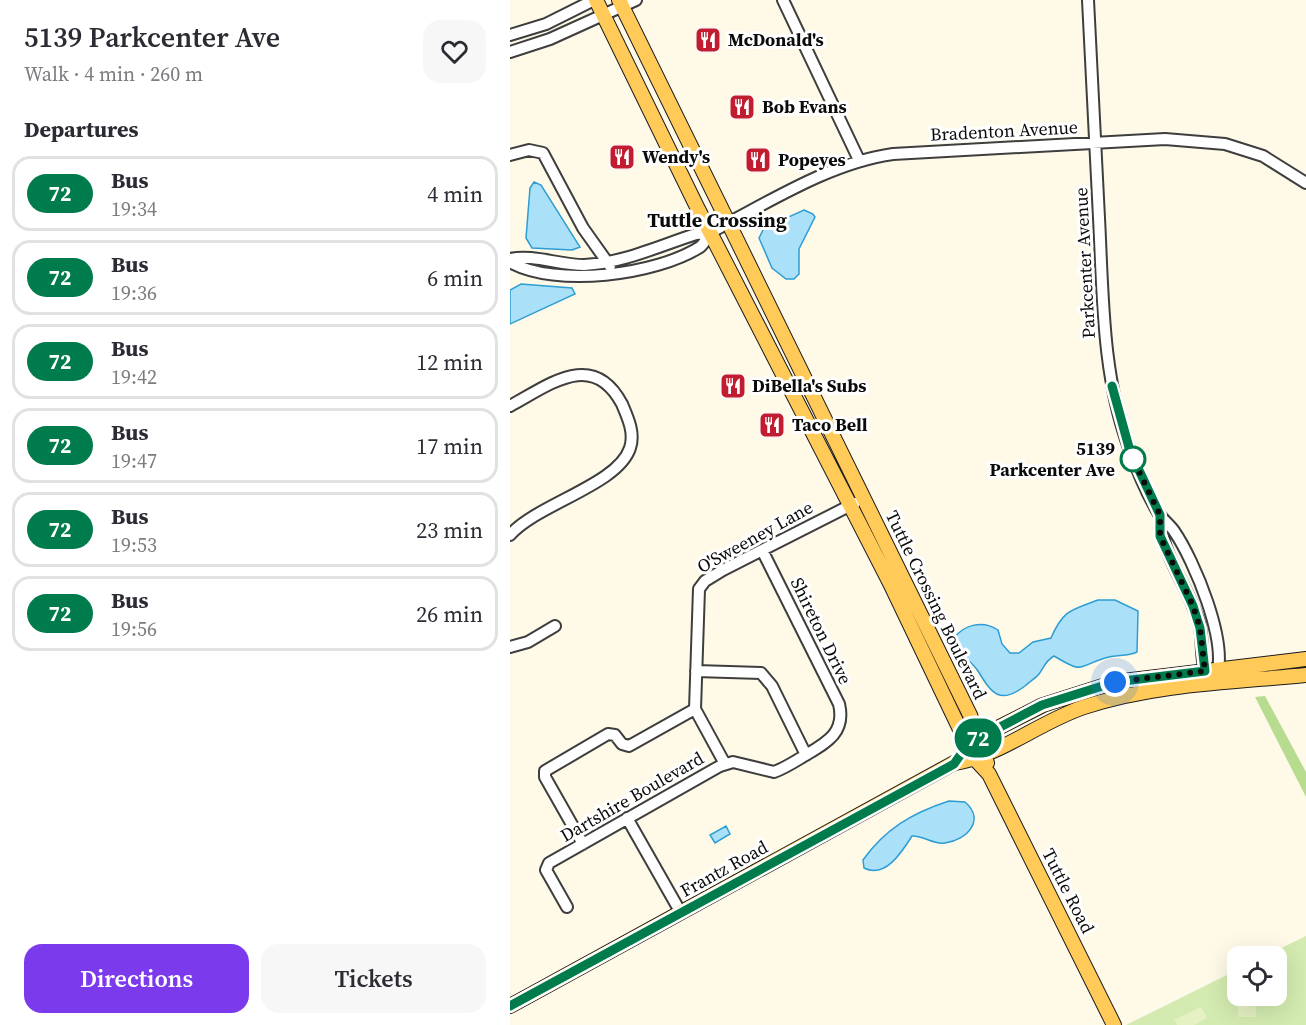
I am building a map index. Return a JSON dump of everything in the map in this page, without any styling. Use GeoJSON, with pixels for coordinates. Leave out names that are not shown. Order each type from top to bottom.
{"type":"FeatureCollection","features":[{"type":"Feature","properties":{"kind":"main road","name":"Tuttle Crossing Boulevard"},"geometry":{"type":"LineString","coordinates":[[595,0],[711,233],[979,749]]}},
{"type":"Feature","properties":{"kind":"main road","name":"Tuttle Crossing Boulevard"},"geometry":{"type":"LineString","coordinates":[[621,3],[864,499],[979,749],[988,774]]}},
{"type":"Feature","properties":{"kind":"main road"},"geometry":{"type":"LineString","coordinates":[[979,749],[1072,694],[1115,682],[1306,659]]}},
{"type":"Feature","properties":{"kind":"main road","name":"Frantz Road"},"geometry":{"type":"LineString","coordinates":[[510,1006],[979,749],[1084,707],[1119,698],[1306,675]]}},
{"type":"Feature","properties":{"kind":"main road","name":"Tuttle Road"},"geometry":{"type":"LineString","coordinates":[[988,774],[1114,1025]]}},
{"type":"Feature","properties":{"kind":"street"},"geometry":{"type":"LineString","coordinates":[[510,35],[546,24],[595,0]]}},
{"type":"Feature","properties":{"kind":"street"},"geometry":{"type":"LineString","coordinates":[[510,52],[550,39],[603,16],[621,3],[636,0]]}},
{"type":"Feature","properties":{"kind":"street"},"geometry":{"type":"LineString","coordinates":[[783,0],[859,160]]}},
{"type":"Feature","properties":{"kind":"street","name":"Parkcenter Avenue"},"geometry":{"type":"LineString","coordinates":[[1088,0],[1105,322],[1112,386],[1130,451],[1160,515],[1174,530],[1203,588],[1214,624],[1219,669],[1213,685]]}},
{"type":"Feature","properties":{"kind":"street","name":"Bradenton Avenue"},"geometry":{"type":"LineString","coordinates":[[510,260],[522,256],[568,265],[608,263],[696,234],[711,233],[859,160],[893,154],[1165,139],[1226,144],[1263,156],[1306,183]]}},
{"type":"Feature","properties":{"kind":"street"},"geometry":{"type":"LineString","coordinates":[[510,155],[529,150],[543,153],[583,228],[615,273]]}},
{"type":"Feature","properties":{"kind":"street","name":"Bradenton Avenue"},"geometry":{"type":"LineString","coordinates":[[510,260],[522,269],[552,274],[615,273],[645,267],[688,252],[702,246],[711,233]]}},
{"type":"Feature","properties":{"kind":"street"},"geometry":{"type":"LineString","coordinates":[[510,406],[558,380],[579,375],[595,376],[609,385],[629,418],[631,446],[620,465],[531,518],[510,535]]}},
{"type":"Feature","properties":{"kind":"street","name":"O'Sweeney Lane"},"geometry":{"type":"LineString","coordinates":[[695,709],[699,589],[705,581],[850,504],[864,499]]}},
{"type":"Feature","properties":{"kind":"street","name":"Parkcenter Avenue"},"geometry":{"type":"LineString","coordinates":[[1160,515],[1160,536],[1193,606],[1200,628],[1205,671],[1213,685]]}},
{"type":"Feature","properties":{"kind":"street","name":"Shireton Drive"},"geometry":{"type":"LineString","coordinates":[[762,550],[839,704],[841,715],[839,728]]}},
{"type":"Feature","properties":{"kind":"street"},"geometry":{"type":"LineString","coordinates":[[510,647],[528,642],[555,626]]}},
{"type":"Feature","properties":{"kind":"street"},"geometry":{"type":"LineString","coordinates":[[696,671],[761,673],[772,686],[806,755]]}},
{"type":"Feature","properties":{"kind":"street"},"geometry":{"type":"LineString","coordinates":[[583,844],[545,777],[545,771],[608,734],[615,735],[622,744],[629,746],[695,709],[725,764]]}},
{"type":"Feature","properties":{"kind":"street","name":"Dartshire Boulevard"},"geometry":{"type":"LineString","coordinates":[[567,907],[546,867],[549,863],[725,764],[740,763],[774,772],[827,743],[839,728]]}},
{"type":"Feature","properties":{"kind":"street"},"geometry":{"type":"LineString","coordinates":[[627,818],[681,914]]}},
{"type":"Feature","properties":{"kind":"green space"},"geometry":{"type":"Polygon","coordinates":[[[1265,696],[1306,772],[1306,797],[1255,697],[1265,696]]]}},
{"type":"Feature","properties":{"kind":"green space"},"geometry":{"type":"Polygon","coordinates":[[[1306,936],[1306,1025],[1126,1025],[1227,975],[1227,1006],[1287,1006],[1286,946],[1306,936]]]}},
{"type":"Feature","properties":{"kind":"green space"},"geometry":{"type":"Polygon","coordinates":[[[1237,1006],[1256,1006],[1256,1017],[1238,1017],[1237,1006]]]}},
{"type":"Feature","properties":{"kind":"green space"},"geometry":{"type":"Polygon","coordinates":[[[1201,1007],[1207,1018],[1194,1025],[1177,1025],[1174,1020],[1201,1007]]]}},
{"type":"Feature","properties":{"kind":"water"},"geometry":{"type":"Polygon","coordinates":[[[534,182],[541,185],[580,247],[572,250],[532,248],[526,238],[530,188],[534,182]]]}},
{"type":"Feature","properties":{"kind":"water"},"geometry":{"type":"Polygon","coordinates":[[[804,210],[815,217],[799,249],[799,274],[794,279],[786,279],[772,268],[759,238],[764,228],[804,210]]]}},
{"type":"Feature","properties":{"kind":"water"},"geometry":{"type":"Polygon","coordinates":[[[521,284],[572,288],[575,294],[510,324],[510,290],[521,284]]]}},
{"type":"Feature","properties":{"kind":"water"},"geometry":{"type":"Polygon","coordinates":[[[1098,600],[1115,600],[1138,611],[1137,652],[1109,657],[1080,667],[1054,656],[1036,677],[1009,695],[1003,696],[992,691],[957,648],[953,639],[968,627],[986,625],[998,630],[1002,644],[1010,653],[1019,653],[1033,642],[1051,638],[1064,616],[1069,612],[1098,600]]]}},
{"type":"Feature","properties":{"kind":"water"},"geometry":{"type":"Polygon","coordinates":[[[949,801],[965,802],[971,809],[974,822],[967,833],[945,843],[912,836],[898,856],[886,867],[879,870],[864,868],[863,860],[871,849],[900,823],[949,801]]]}},
{"type":"Feature","properties":{"kind":"water"},"geometry":{"type":"Polygon","coordinates":[[[726,826],[730,834],[715,843],[710,835],[726,826]]]}},
{"type":"Feature","properties":{"kind":"bus line","name":"72"},"geometry":{"type":"LineString","coordinates":[[510,1006],[954,764],[968,744],[1042,705],[1115,682],[1205,671],[1200,628],[1193,606],[1160,536],[1160,515],[1130,451],[1119,420],[1112,386]]}},
{"type":"Feature","properties":{"kind":"place","name":"McDonald's"},"geometry":{"type":"Point","coordinates":[708,40]}},
{"type":"Feature","properties":{"kind":"place","name":"Bob Evans"},"geometry":{"type":"Point","coordinates":[742,107]}},
{"type":"Feature","properties":{"kind":"place","name":"Wendy's"},"geometry":{"type":"Point","coordinates":[622,157]}},
{"type":"Feature","properties":{"kind":"place","name":"Popeyes"},"geometry":{"type":"Point","coordinates":[758,160]}},
{"type":"Feature","properties":{"kind":"place","name":"DiBella's Subs"},"geometry":{"type":"Point","coordinates":[733,386]}},
{"type":"Feature","properties":{"kind":"place","name":"Taco Bell"},"geometry":{"type":"Point","coordinates":[772,425]}},
{"type":"Feature","properties":{"kind":"place","name":"5139 Parkcenter Ave"},"geometry":{"type":"Point","coordinates":[1133,459]}},
{"type":"Feature","properties":{"kind":"district","name":"Tuttle Crossing"},"geometry":{"type":"Point","coordinates":[717,220]}},
{"type":"Feature","properties":{"kind":"route"},"geometry":{"type":"LineString","coordinates":[[1115,682],[1205,671],[1200,628],[1193,606],[1160,536],[1160,515],[1133,459]]}}]}
